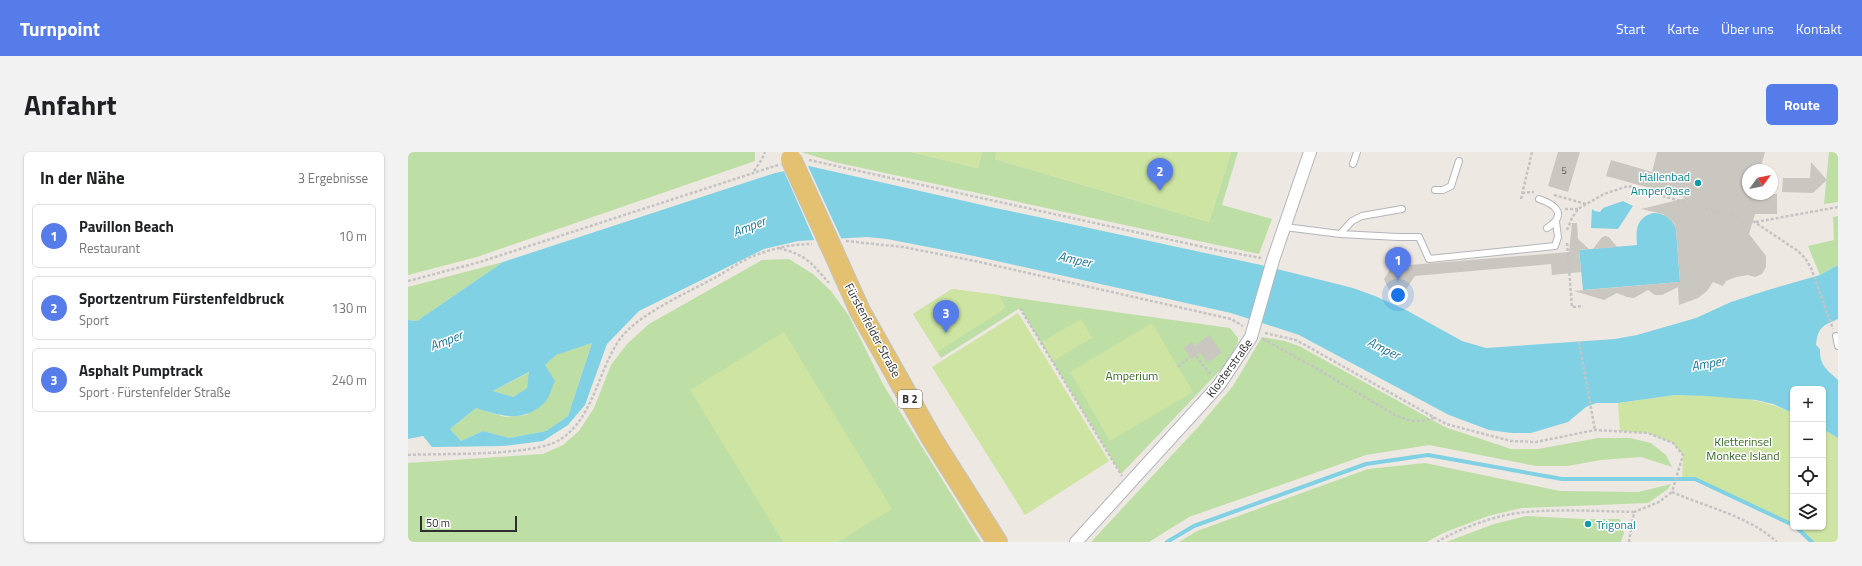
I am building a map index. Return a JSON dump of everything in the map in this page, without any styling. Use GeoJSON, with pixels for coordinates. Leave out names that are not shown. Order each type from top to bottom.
{"type":"FeatureCollection","features":[{"type":"Feature","properties":{"kind":"main road","name":"Fürstenfelder Straße"},"geometry":{"type":"LineString","coordinates":[[794,158],[860,311],[932,439],[997,542]]}},
{"type":"Feature","properties":{"kind":"street","name":"Klosterstraße"},"geometry":{"type":"LineString","coordinates":[[1076,542],[1219,385],[1255,328],[1272,263],[1310,152]]}},
{"type":"Feature","properties":{"kind":"lane"},"geometry":{"type":"LineString","coordinates":[[1353,164],[1357,152]]}},
{"type":"Feature","properties":{"kind":"lane"},"geometry":{"type":"LineString","coordinates":[[1435,190],[1444,190],[1451,186],[1459,161]]}},
{"type":"Feature","properties":{"kind":"lane"},"geometry":{"type":"LineString","coordinates":[[1285,227],[1340,234],[1419,237],[1429,259],[1554,246],[1558,238],[1556,222],[1558,216],[1557,209],[1551,203],[1539,199]]}},
{"type":"Feature","properties":{"kind":"lane"},"geometry":{"type":"LineString","coordinates":[[1340,234],[1352,221],[1362,216],[1402,209]]}},
{"type":"Feature","properties":{"kind":"lane"},"geometry":{"type":"LineString","coordinates":[[1547,228],[1556,222]]}},
{"type":"Feature","properties":{"kind":"lane"},"geometry":{"type":"LineString","coordinates":[[1836,336],[1838,346]]}},
{"type":"Feature","properties":{"kind":"path"},"geometry":{"type":"LineString","coordinates":[[754,172],[762,160],[765,152]]}},
{"type":"Feature","properties":{"kind":"path"},"geometry":{"type":"LineString","coordinates":[[1521,199],[1532,152]]}},
{"type":"Feature","properties":{"kind":"path"},"geometry":{"type":"LineString","coordinates":[[408,281],[480,262],[794,158],[1272,263]]}},
{"type":"Feature","properties":{"kind":"path"},"geometry":{"type":"LineString","coordinates":[[1566,235],[1572,218],[1578,209],[1604,194],[1628,186],[1684,202]]}},
{"type":"Feature","properties":{"kind":"path"},"geometry":{"type":"LineString","coordinates":[[1836,336],[1811,268],[1798,251],[1754,222],[1838,207]]}},
{"type":"Feature","properties":{"kind":"path"},"geometry":{"type":"LineString","coordinates":[[1705,208],[1721,212]]}},
{"type":"Feature","properties":{"kind":"path"},"geometry":{"type":"LineString","coordinates":[[1731,215],[1738,217]]}},
{"type":"Feature","properties":{"kind":"path"},"geometry":{"type":"LineString","coordinates":[[1566,239],[1572,307],[1583,306]]}},
{"type":"Feature","properties":{"kind":"path"},"geometry":{"type":"LineString","coordinates":[[852,246],[857,243]]}},
{"type":"Feature","properties":{"kind":"path"},"geometry":{"type":"LineString","coordinates":[[408,455],[509,452],[540,448],[560,440],[572,430],[588,407],[606,362],[621,338],[641,319],[755,255],[798,244],[831,245],[857,243],[903,247],[1087,285],[1231,319],[1244,328],[1255,328],[1296,340],[1446,424],[1511,441],[1536,442],[1595,430],[1648,433],[1673,443],[1684,455],[1672,492],[1659,502],[1634,512],[1525,512],[1490,520],[1447,536],[1437,542]]}},
{"type":"Feature","properties":{"kind":"path"},"geometry":{"type":"LineString","coordinates":[[779,248],[800,254],[810,261],[831,286]]}},
{"type":"Feature","properties":{"kind":"path"},"geometry":{"type":"LineString","coordinates":[[1020,308],[1128,486]]}},
{"type":"Feature","properties":{"kind":"path"},"geometry":{"type":"LineString","coordinates":[[1255,328],[1262,339],[1314,367],[1395,415],[1411,421],[1422,421],[1435,418]]}},
{"type":"Feature","properties":{"kind":"path"},"geometry":{"type":"LineString","coordinates":[[1579,342],[1595,430]]}},
{"type":"Feature","properties":{"kind":"path"},"geometry":{"type":"LineString","coordinates":[[1196,356],[1219,385]]}},
{"type":"Feature","properties":{"kind":"path"},"geometry":{"type":"LineString","coordinates":[[1178,367],[1190,357]]}},
{"type":"Feature","properties":{"kind":"path"},"geometry":{"type":"LineString","coordinates":[[1672,492],[1695,503],[1740,517],[1764,531],[1777,542]]}},
{"type":"Feature","properties":{"kind":"path"},"geometry":{"type":"LineString","coordinates":[[1629,542],[1634,512]]}},
{"type":"Feature","properties":{"kind":"green space"},"geometry":{"type":"Polygon","coordinates":[[[408,152],[755,152],[755,161],[477,257],[408,275],[408,152]]]}},
{"type":"Feature","properties":{"kind":"green space"},"geometry":{"type":"Polygon","coordinates":[[[801,152],[911,152],[978,168],[982,152],[997,152],[995,159],[1209,222],[1231,152],[1238,152],[1222,205],[1272,219],[1259,254],[834,162],[801,152]]]}},
{"type":"Feature","properties":{"kind":"green space"},"geometry":{"type":"Polygon","coordinates":[[[911,152],[982,152],[978,168],[911,152]]]}},
{"type":"Feature","properties":{"kind":"green space"},"geometry":{"type":"Polygon","coordinates":[[[997,152],[1231,152],[1209,222],[995,159],[997,152]]]}},
{"type":"Feature","properties":{"kind":"green space"},"geometry":{"type":"Polygon","coordinates":[[[1829,152],[1838,152],[1838,202],[1824,204],[1829,152]]]}},
{"type":"Feature","properties":{"kind":"green space"},"geometry":{"type":"Polygon","coordinates":[[[1838,216],[1838,265],[1820,275],[1808,246],[1834,240],[1833,217],[1838,216]]]}},
{"type":"Feature","properties":{"kind":"green space"},"geometry":{"type":"Polygon","coordinates":[[[789,259],[813,274],[831,291],[849,316],[884,386],[981,542],[408,542],[408,463],[543,454],[563,445],[579,431],[594,408],[611,365],[627,344],[649,324],[762,260],[789,259]]]}},
{"type":"Feature","properties":{"kind":"green space"},"geometry":{"type":"Polygon","coordinates":[[[503,262],[417,321],[408,320],[408,287],[503,262]]]}},
{"type":"Feature","properties":{"kind":"green space","name":"Amperium"},"geometry":{"type":"Polygon","coordinates":[[[952,289],[1230,328],[1238,338],[1238,342],[1227,363],[1121,474],[1020,308],[941,358],[913,314],[952,289]]]}},
{"type":"Feature","properties":{"kind":"green space"},"geometry":{"type":"Polygon","coordinates":[[[952,289],[999,295],[1006,308],[937,352],[913,314],[952,289]]]}},
{"type":"Feature","properties":{"kind":"green space"},"geometry":{"type":"Polygon","coordinates":[[[1018,313],[1109,461],[1025,515],[932,367],[1018,313]]]}},
{"type":"Feature","properties":{"kind":"green space"},"geometry":{"type":"Polygon","coordinates":[[[1081,319],[1092,338],[1053,361],[1042,342],[1081,319]]]}},
{"type":"Feature","properties":{"kind":"green space"},"geometry":{"type":"Polygon","coordinates":[[[1152,323],[1193,392],[1110,441],[1070,372],[1152,323]]]}},
{"type":"Feature","properties":{"kind":"green space"},"geometry":{"type":"Polygon","coordinates":[[[784,332],[892,509],[838,542],[783,542],[690,390],[784,332]]]}},
{"type":"Feature","properties":{"kind":"green space"},"geometry":{"type":"Polygon","coordinates":[[[1262,337],[1285,341],[1301,347],[1445,427],[1511,449],[1538,449],[1598,438],[1630,438],[1651,443],[1666,455],[1672,467],[1641,457],[1601,460],[1567,466],[1536,466],[1429,445],[1366,455],[1189,517],[1149,542],[1091,542],[1199,426],[1233,386],[1262,337]]]}},
{"type":"Feature","properties":{"kind":"green space"},"geometry":{"type":"Polygon","coordinates":[[[592,343],[568,416],[546,431],[509,438],[483,431],[461,441],[450,429],[476,408],[505,417],[527,415],[545,365],[555,355],[592,343]]]}},
{"type":"Feature","properties":{"kind":"green space"},"geometry":{"type":"Polygon","coordinates":[[[530,372],[527,388],[513,397],[493,391],[530,372]]]}},
{"type":"Feature","properties":{"kind":"green space","name":"Kletterinsel Monkee Island"},"geometry":{"type":"Polygon","coordinates":[[[1675,395],[1721,396],[1764,403],[1790,412],[1790,524],[1695,479],[1682,479],[1683,455],[1673,443],[1648,433],[1620,431],[1618,403],[1675,395]]]}},
{"type":"Feature","properties":{"kind":"green space"},"geometry":{"type":"Polygon","coordinates":[[[1826,431],[1838,438],[1838,542],[1812,542],[1799,530],[1826,530],[1826,431]]]}},
{"type":"Feature","properties":{"kind":"green space"},"geometry":{"type":"Polygon","coordinates":[[[1425,463],[1560,491],[1638,492],[1671,484],[1668,489],[1648,503],[1522,508],[1488,516],[1443,533],[1427,542],[1179,542],[1197,531],[1368,469],[1425,463]]]}},
{"type":"Feature","properties":{"kind":"green space"},"geometry":{"type":"Polygon","coordinates":[[[1526,516],[1620,519],[1624,533],[1621,542],[1446,542],[1494,524],[1526,516]]]}},
{"type":"Feature","properties":{"kind":"water"},"geometry":{"type":"Polygon","coordinates":[[[809,166],[1261,265],[1353,288],[1406,310],[1462,341],[1486,348],[1615,339],[1637,335],[1696,318],[1731,302],[1820,275],[1838,265],[1838,319],[1828,323],[1822,328],[1818,334],[1816,345],[1820,349],[1820,355],[1824,367],[1838,380],[1838,438],[1826,431],[1826,386],[1790,386],[1790,412],[1773,404],[1756,400],[1675,395],[1618,403],[1596,403],[1586,407],[1568,422],[1531,433],[1512,433],[1489,430],[1449,415],[1299,335],[1231,313],[974,256],[887,239],[867,237],[798,241],[764,249],[639,311],[607,344],[585,405],[568,425],[543,441],[503,446],[432,447],[423,436],[408,439],[408,320],[417,321],[503,262],[775,173],[809,166]],[[592,343],[556,355],[545,365],[555,381],[546,401],[530,413],[512,416],[495,414],[476,408],[450,429],[461,441],[483,431],[509,438],[546,431],[568,416],[592,343]],[[529,372],[493,391],[513,397],[527,388],[529,372]]]}},
{"type":"Feature","properties":{"kind":"water"},"geometry":{"type":"Polygon","coordinates":[[[1623,201],[1633,206],[1618,229],[1591,228],[1592,209],[1600,212],[1603,208],[1623,201]]]}},
{"type":"Feature","properties":{"kind":"water"},"geometry":{"type":"Polygon","coordinates":[[[1653,213],[1668,217],[1676,229],[1680,282],[1583,290],[1579,250],[1637,245],[1637,230],[1640,221],[1647,215],[1653,213]]]}},
{"type":"Feature","properties":{"kind":"pier"},"geometry":{"type":"Polygon","coordinates":[[[807,164],[842,240],[815,242],[783,169],[807,164]]]}},
{"type":"Feature","properties":{"kind":"building"},"geometry":{"type":"Polygon","coordinates":[[[1558,152],[1580,152],[1568,192],[1548,186],[1558,152]]]}},
{"type":"Feature","properties":{"kind":"building"},"geometry":{"type":"Polygon","coordinates":[[[1657,152],[1765,152],[1762,164],[1742,164],[1742,200],[1777,200],[1777,214],[1755,214],[1749,234],[1766,256],[1766,267],[1762,274],[1755,277],[1748,275],[1736,277],[1726,281],[1723,286],[1713,282],[1707,291],[1698,298],[1679,305],[1678,287],[1662,295],[1655,295],[1648,290],[1634,298],[1617,293],[1604,300],[1574,291],[1680,282],[1676,229],[1673,222],[1663,214],[1641,209],[1686,198],[1606,176],[1611,160],[1652,172],[1657,152]]]}},
{"type":"Feature","properties":{"kind":"building"},"geometry":{"type":"Polygon","coordinates":[[[1811,162],[1827,180],[1813,193],[1782,192],[1783,178],[1810,178],[1811,162]]]}},
{"type":"Feature","properties":{"kind":"building"},"geometry":{"type":"Polygon","coordinates":[[[1572,223],[1577,223],[1578,239],[1589,249],[1579,250],[1581,272],[1552,275],[1551,264],[1415,276],[1404,292],[1390,292],[1384,279],[1391,268],[1410,268],[1409,265],[1569,252],[1572,223]]]}},
{"type":"Feature","properties":{"kind":"building"},"geometry":{"type":"Polygon","coordinates":[[[1602,237],[1609,237],[1617,247],[1593,249],[1602,237]]]}},
{"type":"Feature","properties":{"kind":"building"},"geometry":{"type":"Polygon","coordinates":[[[1209,335],[1222,352],[1208,363],[1200,353],[1192,359],[1184,348],[1192,342],[1195,346],[1209,335]]]}},
{"type":"Feature","properties":{"kind":"waterway","name":"Amper"},"geometry":{"type":"LineString","coordinates":[[1167,542],[1194,526],[1366,464],[1428,455],[1562,479],[1695,479],[1790,524]]}},
{"type":"Feature","properties":{"kind":"waterway","name":"Amper"},"geometry":{"type":"LineString","coordinates":[[1799,530],[1812,542]]}},
{"type":"Feature","properties":{"kind":"place","name":"Hallenbad AmperOase"},"geometry":{"type":"Point","coordinates":[1698,183]}},
{"type":"Feature","properties":{"kind":"place","name":"Sportzentrum Fürstenfeldbruck"},"geometry":{"type":"Point","coordinates":[1160,191]}},
{"type":"Feature","properties":{"kind":"place","name":"Pavillon Beach"},"geometry":{"type":"Point","coordinates":[1398,280]}},
{"type":"Feature","properties":{"kind":"place","name":"Asphalt Pumptrack"},"geometry":{"type":"Point","coordinates":[946,333]}},
{"type":"Feature","properties":{"kind":"place","name":"Trigonal"},"geometry":{"type":"Point","coordinates":[1588,524]}}]}
